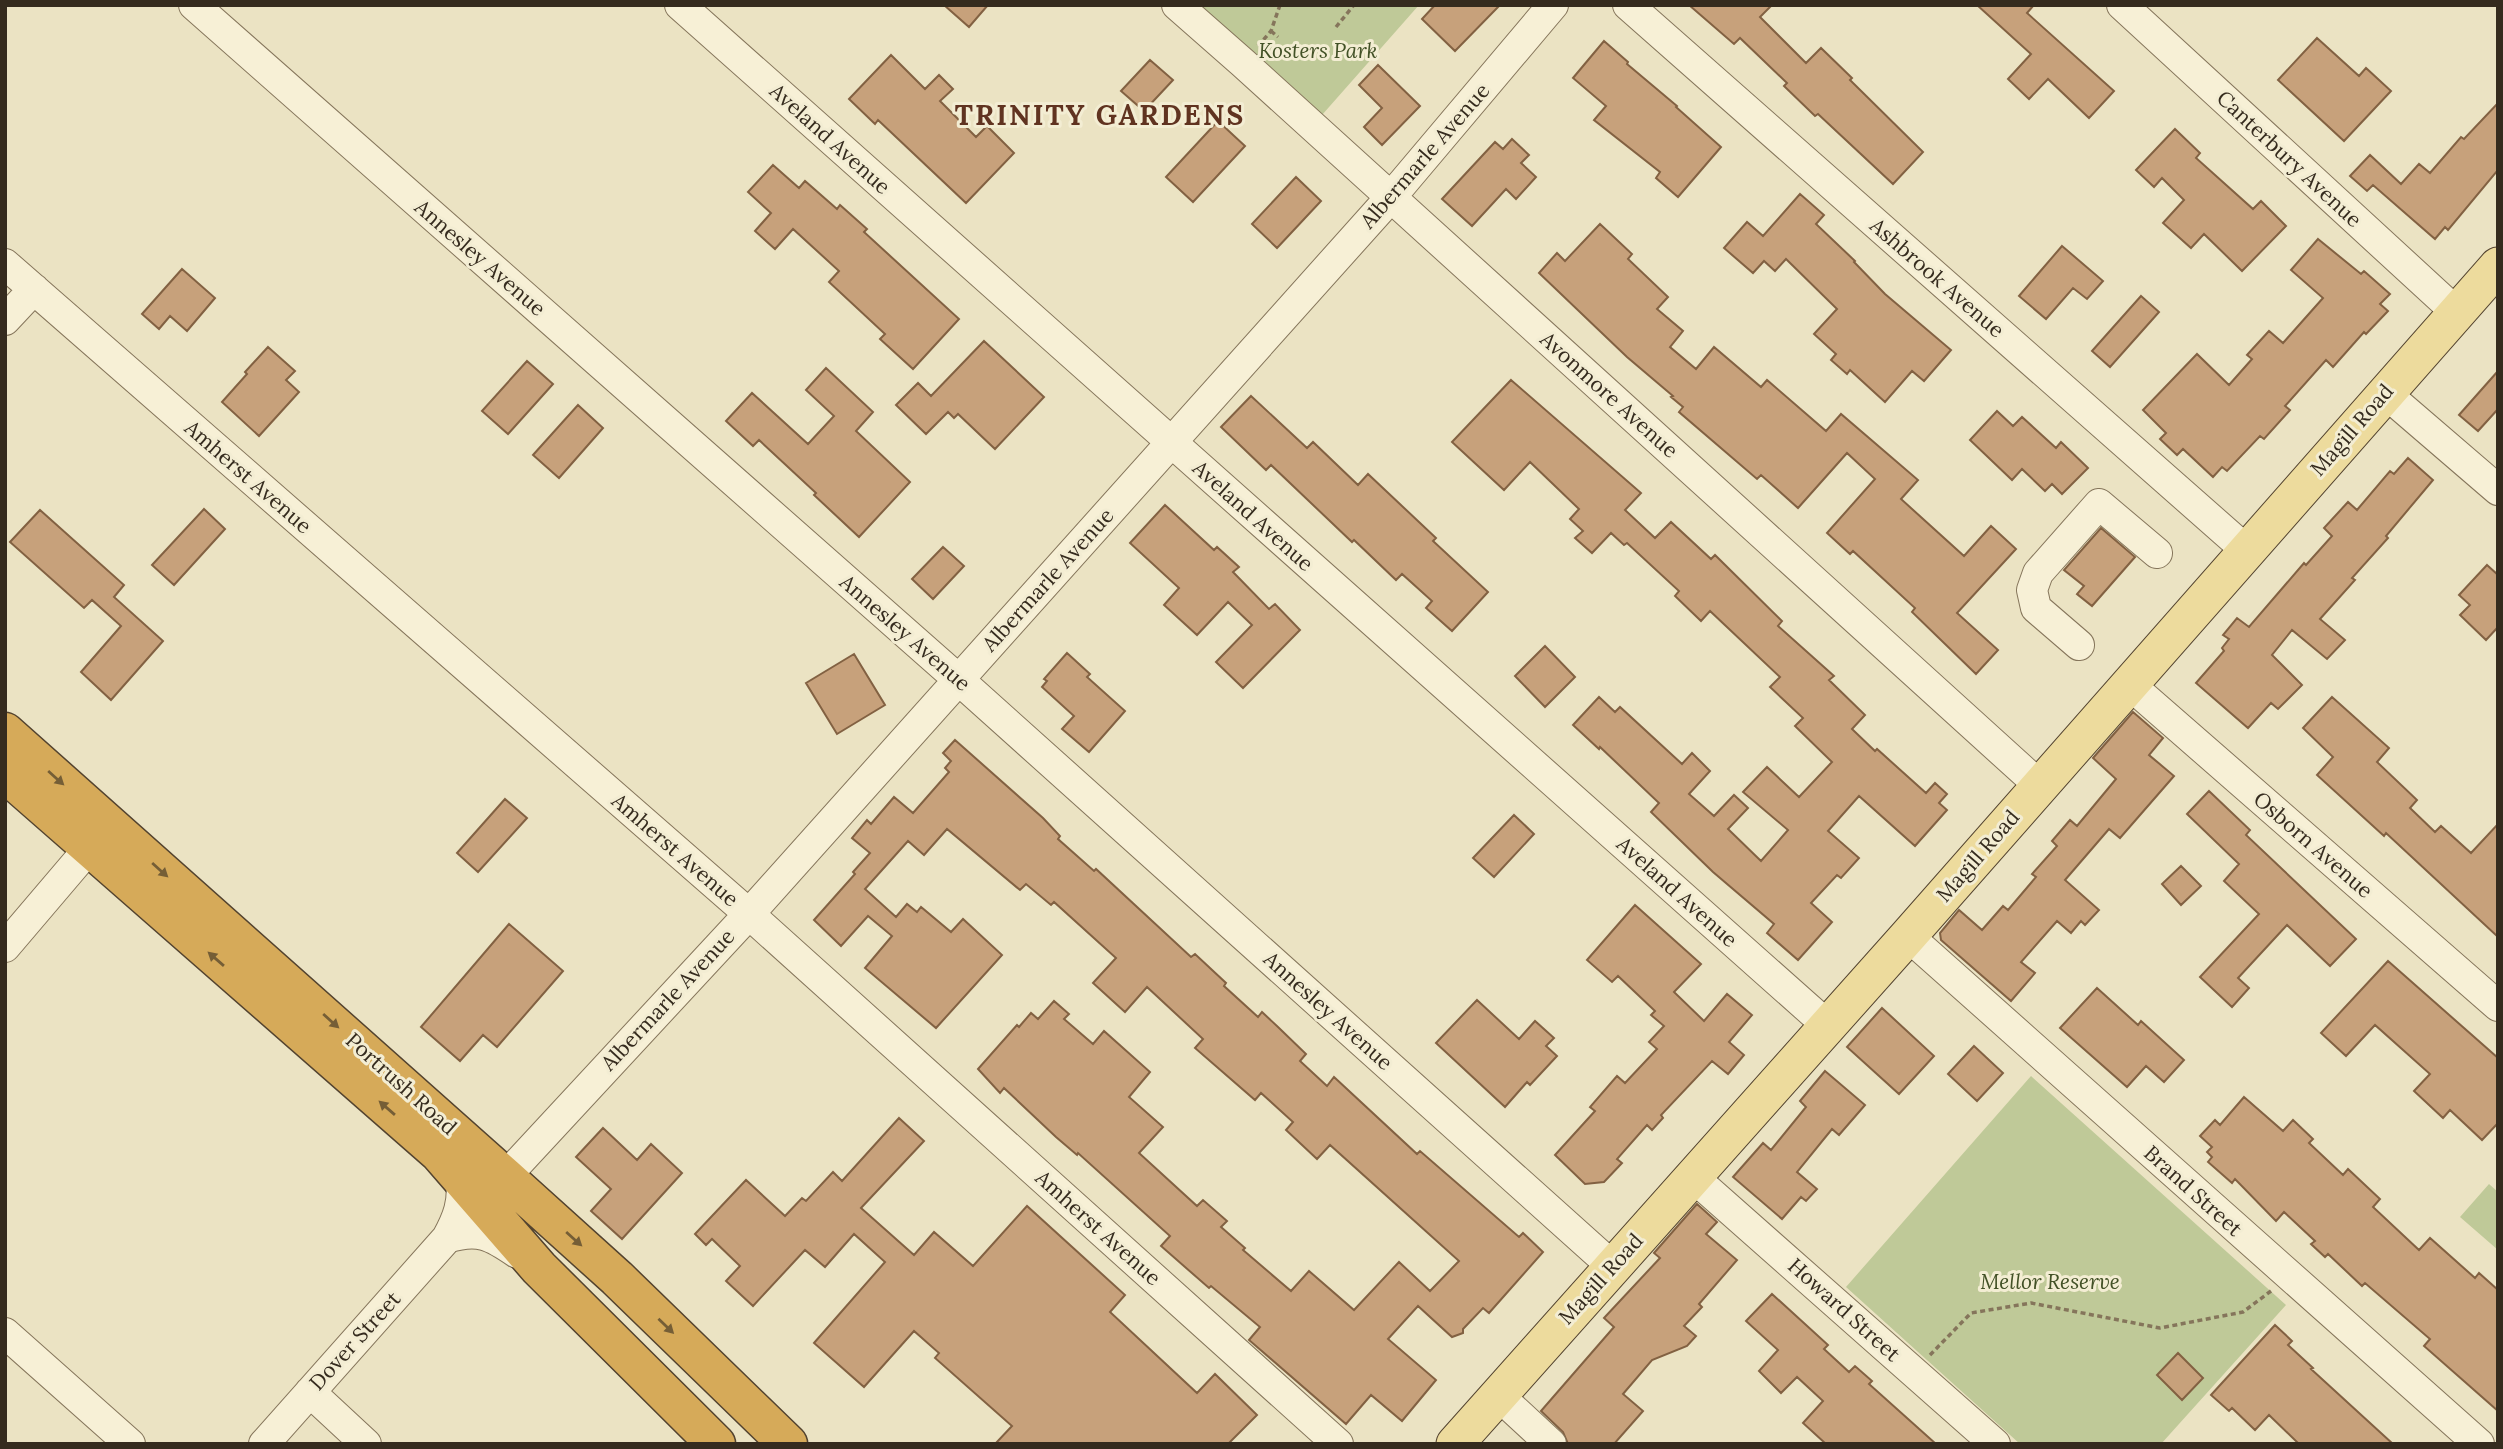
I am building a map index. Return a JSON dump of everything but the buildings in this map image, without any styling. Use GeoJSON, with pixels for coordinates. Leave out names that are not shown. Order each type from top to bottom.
{"type":"FeatureCollection","features":[{"type":"Feature","properties":{"kind":"highway","name":"Portrush Road"},"geometry":{"type":"LineString","coordinates":[[5,732],[99,836],[450,1166],[539,1268],[716,1444]]}},
{"type":"Feature","properties":{"kind":"highway","name":"Portrush Road"},"geometry":{"type":"LineString","coordinates":[[5,773],[99,836],[505,1177],[617,1278],[788,1444]]}},
{"type":"Feature","properties":{"kind":"highway"},"geometry":{"type":"LineString","coordinates":[[450,1166],[491,1178],[505,1177],[513,1206],[598,1326]]}},
{"type":"Feature","properties":{"kind":"main road","name":"Magill Road"},"geometry":{"type":"LineString","coordinates":[[1455,1444],[1908,936],[2498,265]]}},
{"type":"Feature","properties":{"kind":"street","name":"Annesley Avenue"},"geometry":{"type":"LineString","coordinates":[[194,5],[959,680],[1612,1266]]}},
{"type":"Feature","properties":{"kind":"street","name":"Aveland Avenue"},"geometry":{"type":"LineString","coordinates":[[680,5],[1828,1026]]}},
{"type":"Feature","properties":{"kind":"street","name":"Avonmore Avenue"},"geometry":{"type":"LineString","coordinates":[[1177,5],[2040,786]]}},
{"type":"Feature","properties":{"kind":"street","name":"Albermarle Avenue"},"geometry":{"type":"LineString","coordinates":[[505,1177],[749,914],[1391,197],[1553,5]]}},
{"type":"Feature","properties":{"kind":"street","name":"Ashbrook Avenue"},"geometry":{"type":"LineString","coordinates":[[1628,5],[2246,550]]}},
{"type":"Feature","properties":{"kind":"street","name":"Canterbury Avenue"},"geometry":{"type":"LineString","coordinates":[[2122,5],[2456,312]]}},
{"type":"Feature","properties":{"kind":"street","name":"Amherst Avenue"},"geometry":{"type":"LineString","coordinates":[[5,264],[749,914],[1338,1444]]}},
{"type":"Feature","properties":{"kind":"street"},"geometry":{"type":"LineString","coordinates":[[5,320],[34,289]]}},
{"type":"Feature","properties":{"kind":"street"},"geometry":{"type":"LineString","coordinates":[[2384,392],[2498,490]]}},
{"type":"Feature","properties":{"kind":"street"},"geometry":{"type":"LineString","coordinates":[[2079,645],[2036,608],[2032,590],[2038,573],[2099,504],[2157,553]]}},
{"type":"Feature","properties":{"kind":"street","name":"Osborn Avenue"},"geometry":{"type":"LineString","coordinates":[[2129,684],[2498,1006]]}},
{"type":"Feature","properties":{"kind":"street"},"geometry":{"type":"LineString","coordinates":[[5,947],[99,836]]}},
{"type":"Feature","properties":{"kind":"street","name":"Brand Street"},"geometry":{"type":"LineString","coordinates":[[1908,936],[2479,1444]]}},
{"type":"Feature","properties":{"kind":"street","name":"Dover Street"},"geometry":{"type":"LineString","coordinates":[[264,1444],[447,1238],[459,1217],[463,1192],[450,1166]]}},
{"type":"Feature","properties":{"kind":"street","name":"Howard Street"},"geometry":{"type":"LineString","coordinates":[[1693,1177],[1995,1444]]}},
{"type":"Feature","properties":{"kind":"street"},"geometry":{"type":"LineString","coordinates":[[447,1238],[466,1232],[485,1234],[539,1268]]}},
{"type":"Feature","properties":{"kind":"street"},"geometry":{"type":"LineString","coordinates":[[5,1333],[130,1444]]}},
{"type":"Feature","properties":{"kind":"street"},"geometry":{"type":"LineString","coordinates":[[310,1392],[366,1444]]}},
{"type":"Feature","properties":{"kind":"street"},"geometry":{"type":"LineString","coordinates":[[1499,1395],[1550,1444]]}},
{"type":"Feature","properties":{"kind":"path"},"geometry":{"type":"LineString","coordinates":[[1243,63],[1271,31],[1280,5]]}},
{"type":"Feature","properties":{"kind":"path"},"geometry":{"type":"LineString","coordinates":[[1336,27],[1354,5]]}},
{"type":"Feature","properties":{"kind":"path"},"geometry":{"type":"LineString","coordinates":[[1271,31],[1278,37]]}},
{"type":"Feature","properties":{"kind":"path"},"geometry":{"type":"LineString","coordinates":[[1914,1373],[1970,1313],[2031,1303],[2160,1328],[2243,1312],[2273,1290],[2286,1274]]}},
{"type":"Feature","properties":{"kind":"green space","name":"Kosters Park"},"geometry":{"type":"Polygon","coordinates":[[[1198,5],[1419,5],[1322,115],[1198,5]]]}},
{"type":"Feature","properties":{"kind":"green space","name":"Mellor Reserve"},"geometry":{"type":"Polygon","coordinates":[[[2031,1076],[2286,1305],[2161,1444],[2020,1444],[1846,1287],[2031,1076]]]}},
{"type":"Feature","properties":{"kind":"green space"},"geometry":{"type":"Polygon","coordinates":[[[2489,1184],[2498,1192],[2498,1250],[2460,1217],[2489,1184]]]}},
{"type":"Feature","properties":{"kind":"district","name":"TRINITY GARDENS"},"geometry":{"type":"Point","coordinates":[1100,115]}}]}
